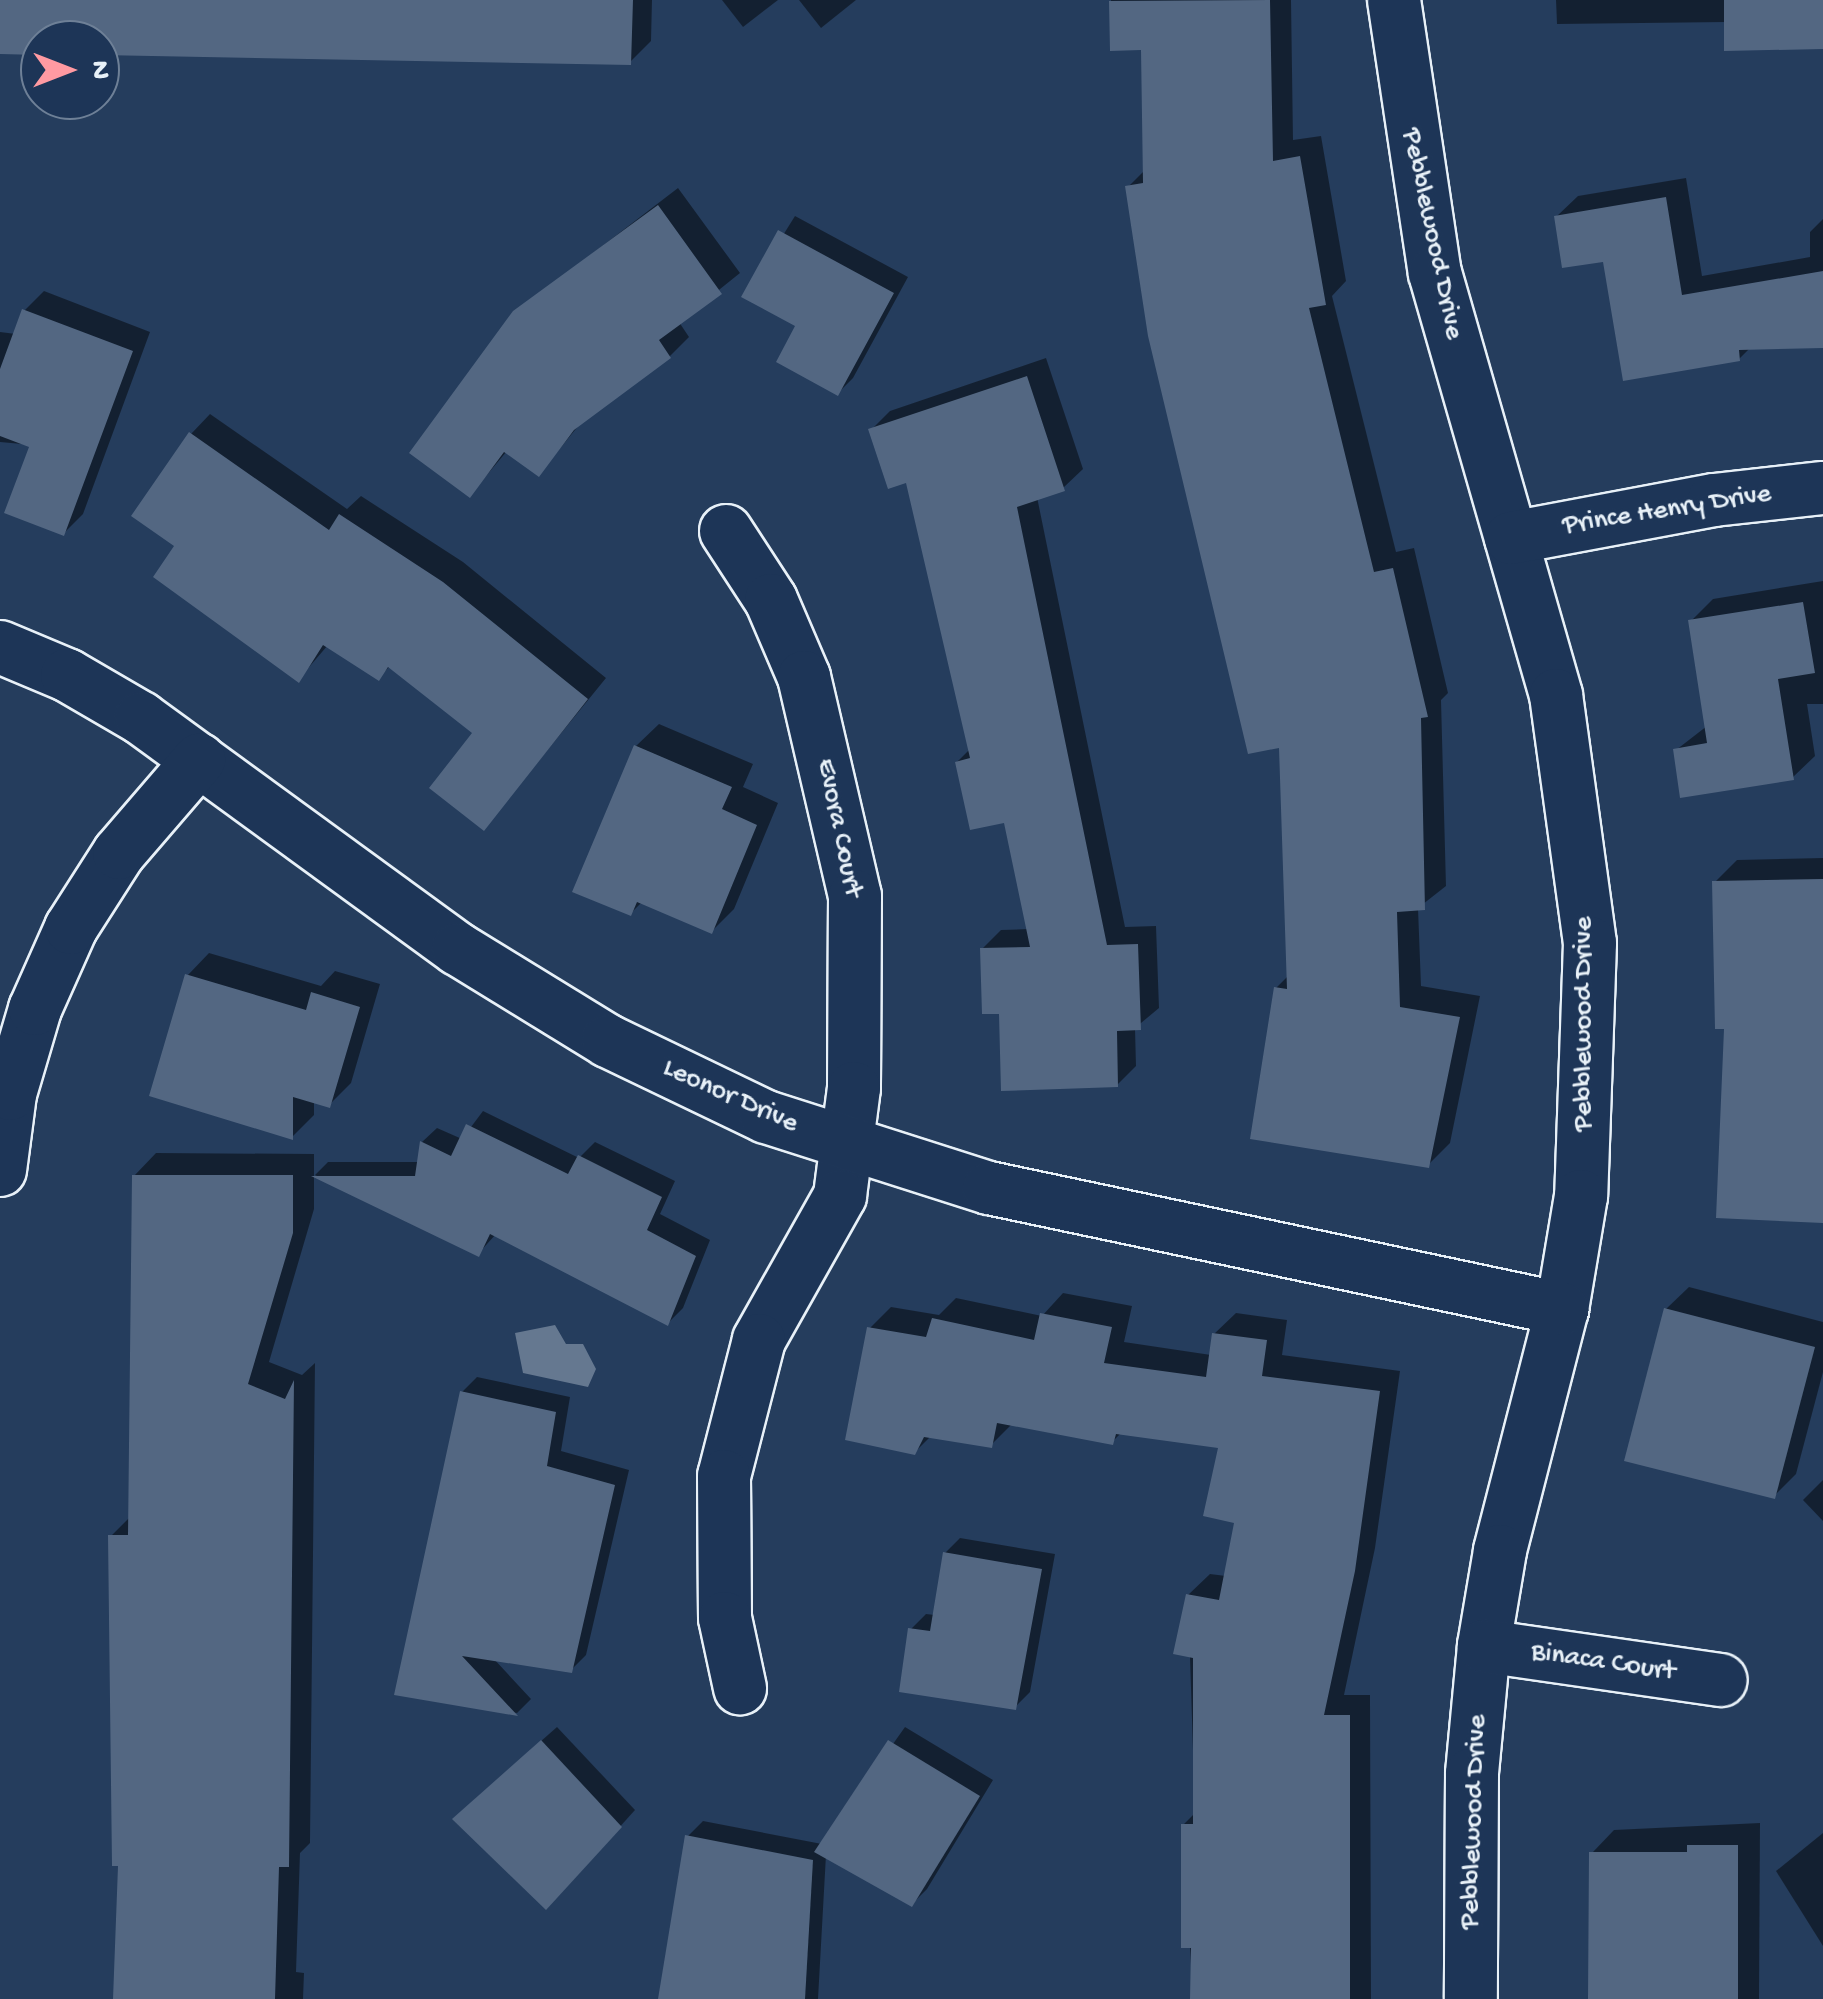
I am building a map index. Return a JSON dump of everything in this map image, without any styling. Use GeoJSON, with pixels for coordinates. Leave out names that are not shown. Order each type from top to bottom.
{"type":"FeatureCollection","features":[{"type":"Feature","properties":{"kind":"street","name":"Pebblewood Drive"},"geometry":{"type":"LineString","coordinates":[[1394,0],[1435,273],[1556,695],[1590,943],[1581,1196],[1562,1309],[1500,1551],[1484,1646],[1472,1774],[1471,1999]]}},
{"type":"Feature","properties":{"kind":"street","name":"Prince Henry Drive"},"geometry":{"type":"LineString","coordinates":[[1511,538],[1714,500],[1823,488]]}},
{"type":"Feature","properties":{"kind":"street","name":"Evora Court"},"geometry":{"type":"LineString","coordinates":[[726,532],[771,600],[804,678],[848,848],[856,896],[854,1088],[840,1196],[759,1340],[724,1476],[725,1618],[740,1688]]}},
{"type":"Feature","properties":{"kind":"street","name":"Leonor Drive"},"geometry":{"type":"LineString","coordinates":[[0,646],[68,675],[198,760],[458,949],[608,1041],[766,1116],[848,1146],[988,1188],[1562,1309]]}},
{"type":"Feature","properties":{"kind":"street"},"geometry":{"type":"LineString","coordinates":[[0,1170],[26,1043],[72,928],[118,853],[198,760]]}},
{"type":"Feature","properties":{"kind":"street","name":"Binaca Court"},"geometry":{"type":"LineString","coordinates":[[1484,1646],[1722,1680]]}},
{"type":"Feature","properties":{"kind":"water"},"geometry":{"type":"Polygon","coordinates":[[[555,1325],[566,1344],[583,1344],[596,1369],[588,1387],[523,1373],[515,1333],[555,1325]]]}},
{"type":"Feature","properties":{"kind":"building"},"geometry":{"type":"Polygon","coordinates":[[[0,0],[633,0],[631,65],[120,55],[120,20],[20,20],[20,54],[0,54],[0,0]]]}},
{"type":"Feature","properties":{"kind":"building"},"geometry":{"type":"Polygon","coordinates":[[[1270,0],[1273,161],[1300,156],[1326,305],[1309,308],[1374,572],[1393,568],[1428,717],[1421,718],[1425,910],[1397,912],[1400,1007],[1460,1017],[1429,1168],[1250,1139],[1274,987],[1287,989],[1279,748],[1248,754],[1148,336],[1125,186],[1143,183],[1141,50],[1110,51],[1109,1],[1270,0]]]}},
{"type":"Feature","properties":{"kind":"building"},"geometry":{"type":"Polygon","coordinates":[[[1724,0],[1823,0],[1823,49],[1724,51],[1724,0]]]}},
{"type":"Feature","properties":{"kind":"building"},"geometry":{"type":"Polygon","coordinates":[[[1666,197],[1682,295],[1823,271],[1823,348],[1739,350],[1740,361],[1623,381],[1603,262],[1562,268],[1554,216],[1666,197]]]}},
{"type":"Feature","properties":{"kind":"building"},"geometry":{"type":"Polygon","coordinates":[[[658,205],[722,294],[659,340],[671,358],[574,430],[539,477],[504,452],[470,498],[409,453],[513,311],[658,205]]]}},
{"type":"Feature","properties":{"kind":"building"},"geometry":{"type":"Polygon","coordinates":[[[778,230],[894,293],[838,396],[776,362],[795,326],[741,297],[778,230]]]}},
{"type":"Feature","properties":{"kind":"building"},"geometry":{"type":"Polygon","coordinates":[[[22,309],[133,351],[64,536],[4,513],[29,447],[0,436],[0,369],[22,309]]]}},
{"type":"Feature","properties":{"kind":"building"},"geometry":{"type":"Polygon","coordinates":[[[1027,376],[1065,491],[1017,507],[1107,945],[1138,944],[1141,1030],[1117,1031],[1118,1087],[1001,1091],[999,1014],[982,1014],[980,948],[1030,947],[1004,823],[970,830],[955,762],[970,758],[906,483],[888,489],[868,429],[1027,376]]]}},
{"type":"Feature","properties":{"kind":"building"},"geometry":{"type":"Polygon","coordinates":[[[189,432],[329,530],[339,514],[443,582],[588,699],[484,831],[429,788],[472,733],[388,667],[379,681],[323,645],[299,683],[153,577],[174,546],[131,516],[189,432]]]}},
{"type":"Feature","properties":{"kind":"building"},"geometry":{"type":"Polygon","coordinates":[[[1803,602],[1815,673],[1778,679],[1794,780],[1680,798],[1673,749],[1707,743],[1688,620],[1803,602]]]}},
{"type":"Feature","properties":{"kind":"building"},"geometry":{"type":"Polygon","coordinates":[[[634,745],[732,787],[722,809],[757,825],[712,934],[637,902],[631,916],[572,892],[634,745]]]}},
{"type":"Feature","properties":{"kind":"building"},"geometry":{"type":"Polygon","coordinates":[[[1823,879],[1823,1223],[1716,1218],[1724,1029],[1715,1029],[1712,881],[1823,879]]]}},
{"type":"Feature","properties":{"kind":"building"},"geometry":{"type":"Polygon","coordinates":[[[185,974],[306,1010],[311,992],[360,1007],[330,1108],[293,1097],[293,1140],[149,1096],[185,974]]]}},
{"type":"Feature","properties":{"kind":"building"},"geometry":{"type":"Polygon","coordinates":[[[466,1124],[568,1174],[578,1155],[662,1197],[647,1230],[696,1256],[668,1326],[490,1234],[479,1257],[311,1176],[415,1176],[420,1141],[451,1156],[466,1124]]]}},
{"type":"Feature","properties":{"kind":"building"},"geometry":{"type":"Polygon","coordinates":[[[132,1175],[293,1175],[293,1233],[248,1384],[285,1399],[294,1380],[289,1867],[279,1867],[275,1999],[113,1999],[118,1866],[112,1866],[108,1535],[128,1535],[132,1175]]]}},
{"type":"Feature","properties":{"kind":"building"},"geometry":{"type":"Polygon","coordinates":[[[1664,1308],[1815,1347],[1775,1499],[1624,1461],[1664,1308]]]}},
{"type":"Feature","properties":{"kind":"building"},"geometry":{"type":"Polygon","coordinates":[[[1040,1313],[1112,1327],[1104,1363],[1206,1377],[1212,1333],[1267,1340],[1262,1376],[1380,1391],[1355,1571],[1324,1715],[1350,1715],[1350,1999],[1190,1999],[1191,1948],[1181,1948],[1181,1824],[1193,1824],[1193,1658],[1173,1654],[1186,1594],[1219,1600],[1234,1523],[1203,1516],[1218,1448],[1116,1434],[1113,1445],[997,1423],[992,1448],[924,1437],[915,1455],[845,1440],[867,1327],[926,1337],[932,1318],[1034,1340],[1040,1313]]]}},
{"type":"Feature","properties":{"kind":"building"},"geometry":{"type":"Polygon","coordinates":[[[460,1391],[556,1412],[547,1466],[615,1485],[572,1673],[462,1656],[518,1716],[394,1695],[460,1391]]]}},
{"type":"Feature","properties":{"kind":"building"},"geometry":{"type":"Polygon","coordinates":[[[943,1552],[1042,1569],[1016,1710],[899,1692],[908,1628],[930,1631],[943,1552]]]}},
{"type":"Feature","properties":{"kind":"building"},"geometry":{"type":"Polygon","coordinates":[[[541,1740],[622,1827],[546,1910],[452,1819],[541,1740]]]}},
{"type":"Feature","properties":{"kind":"building"},"geometry":{"type":"Polygon","coordinates":[[[888,1740],[980,1796],[912,1907],[814,1852],[888,1740]]]}},
{"type":"Feature","properties":{"kind":"building"},"geometry":{"type":"Polygon","coordinates":[[[685,1835],[813,1860],[805,1999],[658,1999],[685,1835]]]}},
{"type":"Feature","properties":{"kind":"building"},"geometry":{"type":"Polygon","coordinates":[[[1687,1845],[1738,1845],[1738,1999],[1588,1999],[1589,1852],[1687,1852],[1687,1845]]]}}]}
